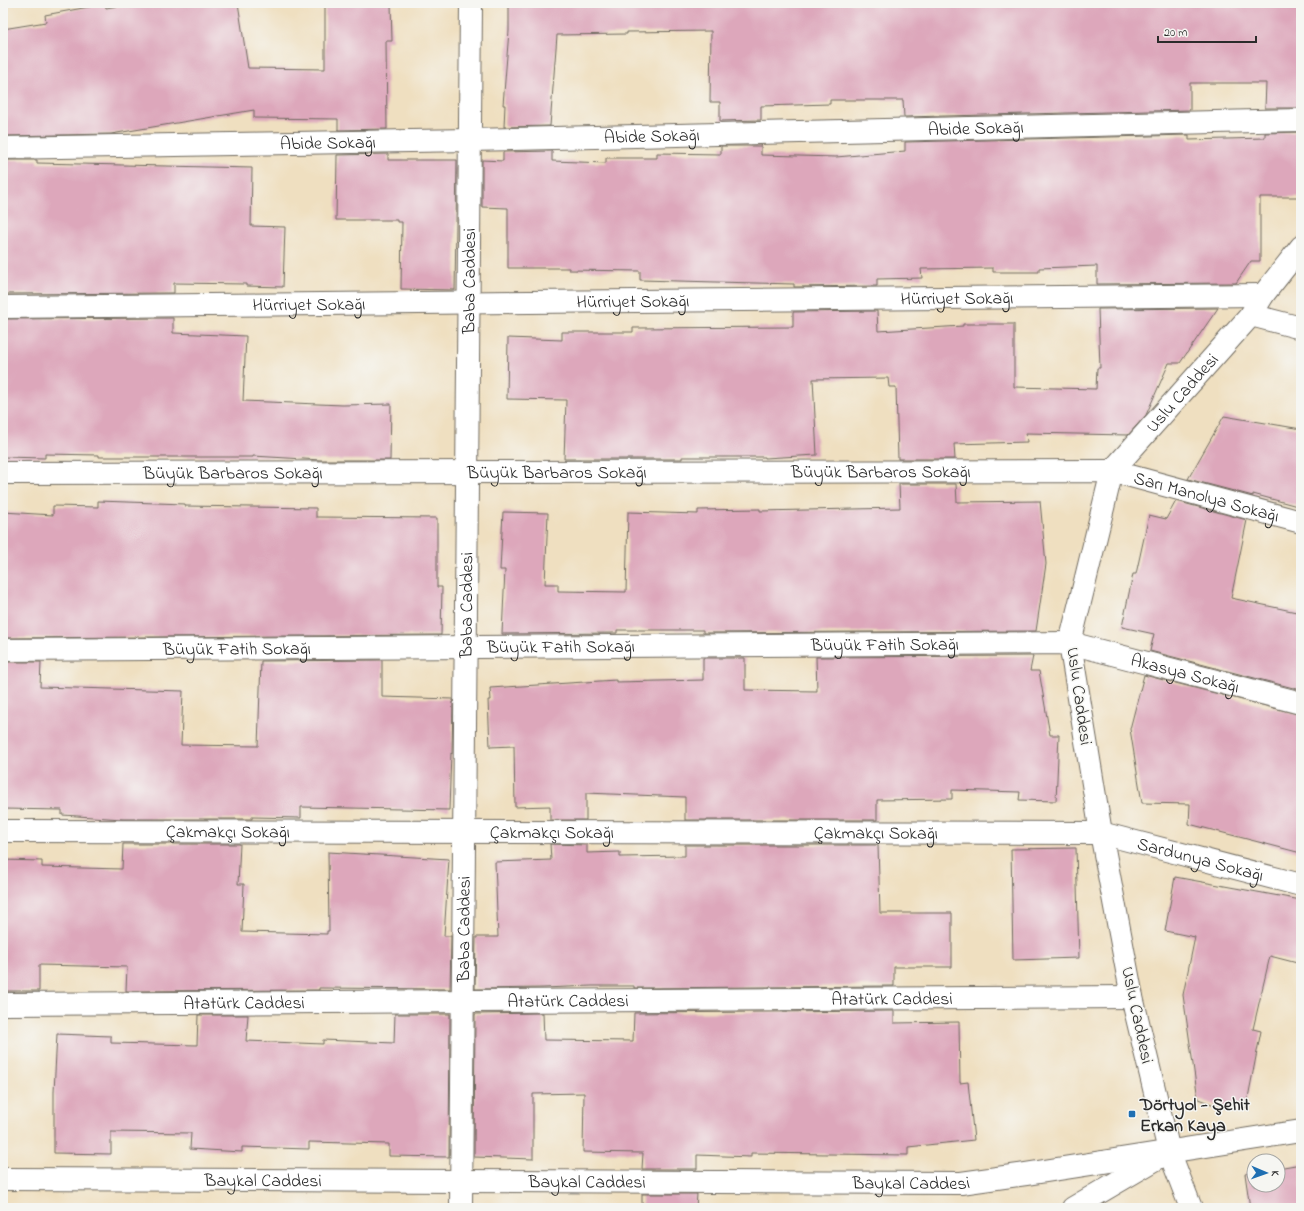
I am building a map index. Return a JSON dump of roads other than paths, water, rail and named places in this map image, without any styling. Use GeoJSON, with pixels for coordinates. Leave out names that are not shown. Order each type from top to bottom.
{"type":"FeatureCollection","features":[{"type":"Feature","properties":{"kind":"street","name":"Baba Caddesi"},"geometry":{"type":"LineString","coordinates":[[461,1208],[471,3]]}},
{"type":"Feature","properties":{"kind":"street","name":"Abide Sokağı"},"geometry":{"type":"LineString","coordinates":[[3,148],[470,140],[1301,120]]}},
{"type":"Feature","properties":{"kind":"street","name":"Uslu Caddesi"},"geometry":{"type":"LineString","coordinates":[[1191,1208],[1169,1151],[1132,997],[1101,833],[1070,642],[1112,470],[1251,315],[1263,295],[1301,247]]}},
{"type":"Feature","properties":{"kind":"street","name":"Hürriyet Sokağı"},"geometry":{"type":"LineString","coordinates":[[3,307],[1263,295]]}},
{"type":"Feature","properties":{"kind":"street"},"geometry":{"type":"LineString","coordinates":[[1251,315],[1301,328]]}},
{"type":"Feature","properties":{"kind":"street","name":"Büyük Barbaros Sokağı"},"geometry":{"type":"LineString","coordinates":[[3,473],[1112,470]]}},
{"type":"Feature","properties":{"kind":"street","name":"Sarı Manolya Sokağı"},"geometry":{"type":"LineString","coordinates":[[1112,470],[1301,522]]}},
{"type":"Feature","properties":{"kind":"street","name":"Büyük Fatih Sokağı"},"geometry":{"type":"LineString","coordinates":[[3,650],[1070,642]]}},
{"type":"Feature","properties":{"kind":"street","name":"Akasya Sokağı"},"geometry":{"type":"LineString","coordinates":[[1070,642],[1301,703]]}},
{"type":"Feature","properties":{"kind":"street","name":"Çakmakçı Sokağı"},"geometry":{"type":"LineString","coordinates":[[3,831],[1101,833]]}},
{"type":"Feature","properties":{"kind":"street","name":"Sardunya Sokağı"},"geometry":{"type":"LineString","coordinates":[[1101,833],[1301,885]]}},
{"type":"Feature","properties":{"kind":"street","name":"Atatürk Caddesi"},"geometry":{"type":"LineString","coordinates":[[3,1004],[1132,997]]}},
{"type":"Feature","properties":{"kind":"street","name":"Baykal Caddesi"},"geometry":{"type":"LineString","coordinates":[[3,1179],[961,1183],[1301,1131]]}},
{"type":"Feature","properties":{"kind":"street"},"geometry":{"type":"LineString","coordinates":[[1073,1208],[1169,1151]]}},
{"type":"Feature","properties":{"kind":"place","name":"Dörtyol - Şehit Erkan Kaya"},"geometry":{"type":"Point","coordinates":[1132,1114]}}]}
